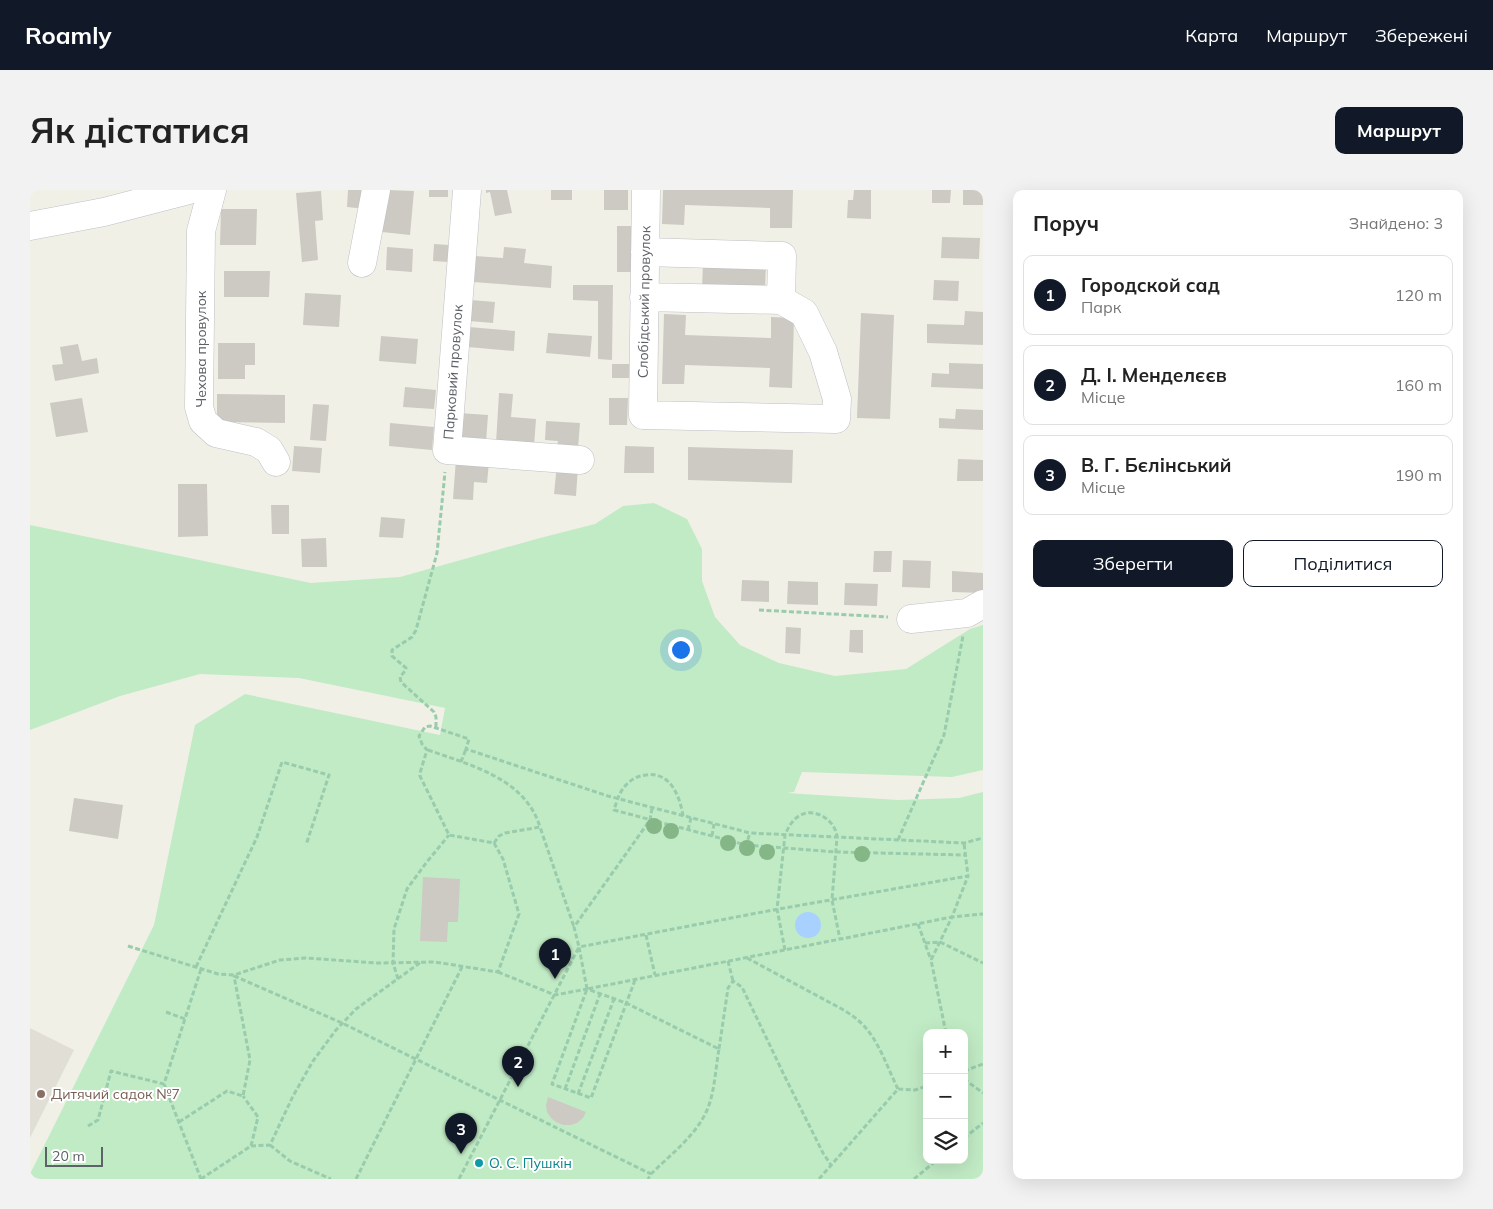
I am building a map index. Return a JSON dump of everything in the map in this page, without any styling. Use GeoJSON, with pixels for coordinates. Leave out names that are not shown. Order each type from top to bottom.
{"type":"FeatureCollection","features":[{"type":"Feature","properties":{"kind":"street"},"geometry":{"type":"LineString","coordinates":[[30,226],[104,212],[188,190]]}},
{"type":"Feature","properties":{"kind":"street","name":"Чехова провулок"},"geometry":{"type":"LineString","coordinates":[[212,190],[201,231],[199,407],[203,421],[216,433],[256,442],[269,450],[276,462]]}},
{"type":"Feature","properties":{"kind":"street"},"geometry":{"type":"LineString","coordinates":[[362,263],[376,190]]}},
{"type":"Feature","properties":{"kind":"street","name":"Парковий провулок"},"geometry":{"type":"LineString","coordinates":[[468,190],[447,450],[580,460]]}},
{"type":"Feature","properties":{"kind":"street","name":"Слобідський провулок"},"geometry":{"type":"LineString","coordinates":[[646,190],[643,414],[836,419],[837,399],[823,352],[804,313],[781,300]]}},
{"type":"Feature","properties":{"kind":"street"},"geometry":{"type":"LineString","coordinates":[[644,297],[781,300],[782,256],[645,252]]}},
{"type":"Feature","properties":{"kind":"street"},"geometry":{"type":"LineString","coordinates":[[911,619],[975,609]]}},
{"type":"Feature","properties":{"kind":"path"},"geometry":{"type":"LineString","coordinates":[[436,727],[434,712],[400,682],[400,677],[406,668],[391,653],[392,650],[414,634],[430,581],[439,544],[447,450]]}},
{"type":"Feature","properties":{"kind":"path"},"geometry":{"type":"LineString","coordinates":[[898,840],[944,736],[975,609]]}},
{"type":"Feature","properties":{"kind":"path"},"geometry":{"type":"LineString","coordinates":[[759,610],[911,619]]}},
{"type":"Feature","properties":{"kind":"path"},"geometry":{"type":"LineString","coordinates":[[461,762],[469,739],[436,727],[425,727],[420,736],[422,744],[428,750],[461,762],[486,771],[526,800],[536,816],[574,927],[587,989],[552,1084],[591,1098],[635,980]]}},
{"type":"Feature","properties":{"kind":"path"},"geometry":{"type":"LineString","coordinates":[[466,749],[618,798],[750,833],[964,842],[983,838]]}},
{"type":"Feature","properties":{"kind":"path"},"geometry":{"type":"LineString","coordinates":[[428,750],[420,776],[450,834]]}},
{"type":"Feature","properties":{"kind":"path"},"geometry":{"type":"LineString","coordinates":[[196,967],[257,838],[282,762],[330,775],[306,845]]}},
{"type":"Feature","properties":{"kind":"path"},"geometry":{"type":"LineString","coordinates":[[683,816],[677,792],[665,778],[650,774],[635,778],[628,783],[622,790],[614,810],[746,845],[836,852],[965,855]]}},
{"type":"Feature","properties":{"kind":"path"},"geometry":{"type":"LineString","coordinates":[[574,927],[650,820],[652,808]]}},
{"type":"Feature","properties":{"kind":"path"},"geometry":{"type":"LineString","coordinates":[[786,950],[777,909],[783,849],[787,828],[798,816],[804,814],[827,818],[837,831],[832,900],[840,939]]}},
{"type":"Feature","properties":{"kind":"path"},"geometry":{"type":"LineString","coordinates":[[688,830],[690,818]]}},
{"type":"Feature","properties":{"kind":"path"},"geometry":{"type":"LineString","coordinates":[[712,836],[714,824]]}},
{"type":"Feature","properties":{"kind":"path"},"geometry":{"type":"LineString","coordinates":[[494,843],[499,836],[505,833],[540,827]]}},
{"type":"Feature","properties":{"kind":"path"},"geometry":{"type":"LineString","coordinates":[[746,845],[750,833]]}},
{"type":"Feature","properties":{"kind":"path"},"geometry":{"type":"LineString","coordinates":[[450,834],[494,843],[503,859],[519,914],[498,972]]}},
{"type":"Feature","properties":{"kind":"path"},"geometry":{"type":"LineString","coordinates":[[398,978],[393,963],[394,929],[407,889],[450,834]]}},
{"type":"Feature","properties":{"kind":"path"},"geometry":{"type":"LineString","coordinates":[[931,960],[952,917],[968,876],[964,842]]}},
{"type":"Feature","properties":{"kind":"path"},"geometry":{"type":"LineString","coordinates":[[579,947],[777,909],[968,876]]}},
{"type":"Feature","properties":{"kind":"path"},"geometry":{"type":"LineString","coordinates":[[234,975],[280,960],[306,958],[393,963],[435,962],[498,972],[555,995],[952,917],[983,914]]}},
{"type":"Feature","properties":{"kind":"path"},"geometry":{"type":"LineString","coordinates":[[918,924],[931,960],[945,1029]]}},
{"type":"Feature","properties":{"kind":"path"},"geometry":{"type":"LineString","coordinates":[[646,934],[655,975]]}},
{"type":"Feature","properties":{"kind":"path"},"geometry":{"type":"LineString","coordinates":[[925,944],[940,942],[983,963]]}},
{"type":"Feature","properties":{"kind":"path"},"geometry":{"type":"LineString","coordinates":[[128,946],[218,974],[234,975],[342,1023],[650,1174]]}},
{"type":"Feature","properties":{"kind":"path"},"geometry":{"type":"LineString","coordinates":[[459,1179],[579,947]]}},
{"type":"Feature","properties":{"kind":"path"},"geometry":{"type":"LineString","coordinates":[[747,958],[854,1016],[874,1039],[898,1089]]}},
{"type":"Feature","properties":{"kind":"path"},"geometry":{"type":"LineString","coordinates":[[728,961],[733,981],[742,987],[823,1153],[831,1165]]}},
{"type":"Feature","properties":{"kind":"path"},"geometry":{"type":"LineString","coordinates":[[270,1145],[293,1096],[313,1061],[342,1023],[356,1009],[421,962]]}},
{"type":"Feature","properties":{"kind":"path"},"geometry":{"type":"LineString","coordinates":[[356,1179],[462,966]]}},
{"type":"Feature","properties":{"kind":"path"},"geometry":{"type":"LineString","coordinates":[[201,969],[164,1084],[201,1179],[251,1146],[270,1145],[290,1161],[331,1179]]}},
{"type":"Feature","properties":{"kind":"path"},"geometry":{"type":"LineString","coordinates":[[234,975],[250,1060],[243,1096]]}},
{"type":"Feature","properties":{"kind":"path"},"geometry":{"type":"LineString","coordinates":[[648,1179],[650,1174],[691,1135],[710,1102],[720,1049],[728,988],[733,981]]}},
{"type":"Feature","properties":{"kind":"path"},"geometry":{"type":"LineString","coordinates":[[587,989],[614,998],[720,1049]]}},
{"type":"Feature","properties":{"kind":"path"},"geometry":{"type":"LineString","coordinates":[[565,1089],[600,994]]}},
{"type":"Feature","properties":{"kind":"path"},"geometry":{"type":"LineString","coordinates":[[578,1094],[614,998]]}},
{"type":"Feature","properties":{"kind":"path"},"geometry":{"type":"LineString","coordinates":[[166,1012],[185,1019]]}},
{"type":"Feature","properties":{"kind":"path"},"geometry":{"type":"LineString","coordinates":[[968,1070],[983,1064]]}},
{"type":"Feature","properties":{"kind":"path"},"geometry":{"type":"LineString","coordinates":[[88,1126],[98,1120],[111,1071],[164,1084]]}},
{"type":"Feature","properties":{"kind":"path"},"geometry":{"type":"LineString","coordinates":[[968,1082],[983,1093]]}},
{"type":"Feature","properties":{"kind":"path"},"geometry":{"type":"LineString","coordinates":[[898,1089],[915,1090],[923,1087]]}},
{"type":"Feature","properties":{"kind":"path"},"geometry":{"type":"LineString","coordinates":[[819,1179],[898,1089]]}},
{"type":"Feature","properties":{"kind":"path"},"geometry":{"type":"LineString","coordinates":[[179,1122],[227,1091],[243,1096],[258,1117],[251,1146]]}},
{"type":"Feature","properties":{"kind":"path"},"geometry":{"type":"LineString","coordinates":[[968,1135],[983,1123]]}},
{"type":"Feature","properties":{"kind":"path"},"geometry":{"type":"LineString","coordinates":[[914,1179],[932,1164]]}},
{"type":"Feature","properties":{"kind":"shaded area","name":"Дитячий садок №7"},"geometry":{"type":"Polygon","coordinates":[[[30,1028],[74,1050],[30,1138],[30,1028]]]}},
{"type":"Feature","properties":{"kind":"green space"},"geometry":{"type":"Polygon","coordinates":[[[654,503],[687,519],[702,549],[702,581],[715,617],[740,645],[779,663],[835,676],[906,669],[970,629],[983,625],[983,770],[952,777],[802,772],[794,792],[787,793],[898,800],[959,798],[983,792],[983,1179],[30,1179],[30,1174],[154,925],[195,725],[245,694],[440,735],[445,708],[299,678],[200,674],[120,696],[30,730],[30,525],[311,583],[400,577],[595,524],[623,506],[654,503]]]}},
{"type":"Feature","properties":{"kind":"water"},"geometry":{"type":"Polygon","coordinates":[[[808,912],[817,916],[821,925],[817,934],[808,938],[799,934],[795,925],[799,916],[808,912]]]}},
{"type":"Feature","properties":{"kind":"building"},"geometry":{"type":"Polygon","coordinates":[[[348,190],[367,190],[366,209],[347,207],[348,190]]]}},
{"type":"Feature","properties":{"kind":"building"},"geometry":{"type":"Polygon","coordinates":[[[386,190],[414,191],[410,235],[382,232],[386,190]]]}},
{"type":"Feature","properties":{"kind":"building"},"geometry":{"type":"Polygon","coordinates":[[[429,190],[448,190],[448,197],[429,197],[429,190]]]}},
{"type":"Feature","properties":{"kind":"building"},"geometry":{"type":"Polygon","coordinates":[[[486,190],[507,190],[512,213],[495,216],[490,192],[486,193],[486,190]]]}},
{"type":"Feature","properties":{"kind":"building"},"geometry":{"type":"Polygon","coordinates":[[[551,190],[572,190],[572,200],[551,200],[551,190]]]}},
{"type":"Feature","properties":{"kind":"building"},"geometry":{"type":"Polygon","coordinates":[[[604,190],[628,190],[628,210],[604,210],[604,190]]]}},
{"type":"Feature","properties":{"kind":"building"},"geometry":{"type":"Polygon","coordinates":[[[663,190],[793,190],[792,228],[770,228],[770,208],[685,205],[684,225],[662,224],[663,190]]]}},
{"type":"Feature","properties":{"kind":"building"},"geometry":{"type":"Polygon","coordinates":[[[854,190],[871,190],[871,219],[847,218],[848,200],[853,200],[854,190]]]}},
{"type":"Feature","properties":{"kind":"building"},"geometry":{"type":"Polygon","coordinates":[[[932,190],[951,190],[950,203],[932,203],[932,190]]]}},
{"type":"Feature","properties":{"kind":"building"},"geometry":{"type":"Polygon","coordinates":[[[963,190],[983,190],[983,205],[963,205],[963,190]]]}},
{"type":"Feature","properties":{"kind":"building"},"geometry":{"type":"Polygon","coordinates":[[[321,191],[323,220],[315,221],[318,260],[302,262],[296,193],[321,191]]]}},
{"type":"Feature","properties":{"kind":"building"},"geometry":{"type":"Polygon","coordinates":[[[221,209],[257,209],[256,245],[220,245],[221,209]]]}},
{"type":"Feature","properties":{"kind":"building"},"geometry":{"type":"Polygon","coordinates":[[[617,226],[636,226],[636,272],[617,272],[617,226]]]}},
{"type":"Feature","properties":{"kind":"building"},"geometry":{"type":"Polygon","coordinates":[[[942,237],[980,238],[979,259],[941,258],[942,237]]]}},
{"type":"Feature","properties":{"kind":"building"},"geometry":{"type":"Polygon","coordinates":[[[434,244],[449,245],[448,262],[433,261],[434,244]]]}},
{"type":"Feature","properties":{"kind":"building"},"geometry":{"type":"Polygon","coordinates":[[[387,247],[413,249],[412,272],[386,270],[387,247]]]}},
{"type":"Feature","properties":{"kind":"building"},"geometry":{"type":"Polygon","coordinates":[[[504,247],[526,249],[524,263],[552,266],[551,288],[473,282],[475,256],[503,258],[504,247]]]}},
{"type":"Feature","properties":{"kind":"building"},"geometry":{"type":"Polygon","coordinates":[[[703,261],[766,262],[765,292],[702,291],[703,261]]]}},
{"type":"Feature","properties":{"kind":"building"},"geometry":{"type":"Polygon","coordinates":[[[224,271],[270,271],[269,297],[224,297],[224,271]]]}},
{"type":"Feature","properties":{"kind":"building"},"geometry":{"type":"Polygon","coordinates":[[[934,280],[959,281],[958,301],[933,300],[934,280]]]}},
{"type":"Feature","properties":{"kind":"building"},"geometry":{"type":"Polygon","coordinates":[[[573,285],[613,285],[612,360],[598,359],[598,301],[573,300],[573,285]]]}},
{"type":"Feature","properties":{"kind":"building"},"geometry":{"type":"Polygon","coordinates":[[[305,293],[341,295],[339,327],[303,325],[305,293]]]}},
{"type":"Feature","properties":{"kind":"building"},"geometry":{"type":"Polygon","coordinates":[[[471,300],[495,302],[493,323],[469,321],[471,300]]]}},
{"type":"Feature","properties":{"kind":"building"},"geometry":{"type":"Polygon","coordinates":[[[965,311],[983,312],[983,345],[927,343],[927,324],[964,325],[965,311]]]}},
{"type":"Feature","properties":{"kind":"building"},"geometry":{"type":"Polygon","coordinates":[[[861,313],[894,315],[890,419],[857,418],[861,313]]]}},
{"type":"Feature","properties":{"kind":"building"},"geometry":{"type":"Polygon","coordinates":[[[664,314],[686,315],[685,335],[771,338],[771,317],[794,318],[792,388],[769,387],[770,368],[685,365],[684,384],[662,384],[664,314]]]}},
{"type":"Feature","properties":{"kind":"building"},"geometry":{"type":"Polygon","coordinates":[[[469,327],[515,331],[514,351],[468,347],[469,327]]]}},
{"type":"Feature","properties":{"kind":"building"},"geometry":{"type":"Polygon","coordinates":[[[548,333],[592,336],[590,357],[546,353],[548,333]]]}},
{"type":"Feature","properties":{"kind":"building"},"geometry":{"type":"Polygon","coordinates":[[[381,336],[418,339],[416,364],[379,361],[381,336]]]}},
{"type":"Feature","properties":{"kind":"building"},"geometry":{"type":"Polygon","coordinates":[[[218,343],[255,343],[255,365],[245,365],[245,379],[218,379],[218,343]]]}},
{"type":"Feature","properties":{"kind":"building"},"geometry":{"type":"Polygon","coordinates":[[[78,344],[82,361],[97,358],[99,373],[55,381],[52,365],[63,364],[60,347],[78,344]]]}},
{"type":"Feature","properties":{"kind":"building"},"geometry":{"type":"Polygon","coordinates":[[[949,363],[983,364],[983,389],[931,387],[932,373],[949,374],[949,363]]]}},
{"type":"Feature","properties":{"kind":"building"},"geometry":{"type":"Polygon","coordinates":[[[612,364],[632,364],[631,378],[612,378],[612,364]]]}},
{"type":"Feature","properties":{"kind":"building"},"geometry":{"type":"Polygon","coordinates":[[[405,387],[436,390],[434,409],[403,407],[405,387]]]}},
{"type":"Feature","properties":{"kind":"building"},"geometry":{"type":"Polygon","coordinates":[[[499,393],[513,394],[511,417],[536,419],[534,446],[496,443],[499,393]]]}},
{"type":"Feature","properties":{"kind":"building"},"geometry":{"type":"Polygon","coordinates":[[[217,394],[285,395],[285,423],[217,422],[217,394]]]}},
{"type":"Feature","properties":{"kind":"building"},"geometry":{"type":"Polygon","coordinates":[[[82,398],[88,432],[56,437],[50,403],[82,398]]]}},
{"type":"Feature","properties":{"kind":"building"},"geometry":{"type":"Polygon","coordinates":[[[609,398],[628,398],[627,425],[609,425],[609,398]]]}},
{"type":"Feature","properties":{"kind":"building"},"geometry":{"type":"Polygon","coordinates":[[[313,404],[329,405],[326,441],[310,440],[313,404]]]}},
{"type":"Feature","properties":{"kind":"building"},"geometry":{"type":"Polygon","coordinates":[[[956,409],[983,410],[983,430],[939,428],[939,418],[955,419],[956,409]]]}},
{"type":"Feature","properties":{"kind":"building"},"geometry":{"type":"Polygon","coordinates":[[[459,413],[488,415],[486,442],[457,440],[459,413]]]}},
{"type":"Feature","properties":{"kind":"building"},"geometry":{"type":"Polygon","coordinates":[[[546,421],[580,423],[578,448],[557,446],[558,441],[545,440],[546,421]]]}},
{"type":"Feature","properties":{"kind":"building"},"geometry":{"type":"Polygon","coordinates":[[[390,423],[434,427],[432,450],[389,446],[390,423]]]}},
{"type":"Feature","properties":{"kind":"building"},"geometry":{"type":"Polygon","coordinates":[[[294,446],[322,448],[320,473],[292,471],[294,446]]]}},
{"type":"Feature","properties":{"kind":"building"},"geometry":{"type":"Polygon","coordinates":[[[625,446],[654,447],[654,473],[624,473],[625,446]]]}},
{"type":"Feature","properties":{"kind":"building"},"geometry":{"type":"Polygon","coordinates":[[[688,447],[793,450],[792,483],[688,480],[688,447]]]}},
{"type":"Feature","properties":{"kind":"building"},"geometry":{"type":"Polygon","coordinates":[[[456,459],[489,462],[487,483],[474,482],[473,500],[453,499],[456,459]]]}},
{"type":"Feature","properties":{"kind":"building"},"geometry":{"type":"Polygon","coordinates":[[[958,459],[983,460],[983,481],[957,481],[958,459]]]}},
{"type":"Feature","properties":{"kind":"building"},"geometry":{"type":"Polygon","coordinates":[[[557,464],[578,466],[576,496],[554,494],[557,464]]]}},
{"type":"Feature","properties":{"kind":"building"},"geometry":{"type":"Polygon","coordinates":[[[178,484],[207,484],[208,536],[178,537],[178,484]]]}},
{"type":"Feature","properties":{"kind":"building"},"geometry":{"type":"Polygon","coordinates":[[[271,505],[289,505],[289,534],[272,534],[271,505]]]}},
{"type":"Feature","properties":{"kind":"building"},"geometry":{"type":"Polygon","coordinates":[[[381,517],[405,519],[403,538],[379,537],[381,517]]]}},
{"type":"Feature","properties":{"kind":"building"},"geometry":{"type":"Polygon","coordinates":[[[326,538],[327,567],[302,567],[301,539],[326,538]]]}},
{"type":"Feature","properties":{"kind":"building"},"geometry":{"type":"Polygon","coordinates":[[[874,551],[892,551],[891,572],[873,572],[874,551]]]}},
{"type":"Feature","properties":{"kind":"building"},"geometry":{"type":"Polygon","coordinates":[[[903,560],[931,561],[930,588],[902,587],[903,560]]]}},
{"type":"Feature","properties":{"kind":"building"},"geometry":{"type":"Polygon","coordinates":[[[952,571],[983,573],[983,593],[952,592],[952,571]]]}},
{"type":"Feature","properties":{"kind":"building"},"geometry":{"type":"Polygon","coordinates":[[[742,580],[769,581],[769,602],[741,601],[742,580]]]}},
{"type":"Feature","properties":{"kind":"building"},"geometry":{"type":"Polygon","coordinates":[[[788,581],[818,582],[818,605],[787,604],[788,581]]]}},
{"type":"Feature","properties":{"kind":"building"},"geometry":{"type":"Polygon","coordinates":[[[845,583],[878,584],[877,606],[844,605],[845,583]]]}},
{"type":"Feature","properties":{"kind":"building"},"geometry":{"type":"Polygon","coordinates":[[[786,627],[801,628],[800,654],[785,653],[786,627]]]}},
{"type":"Feature","properties":{"kind":"building"},"geometry":{"type":"Polygon","coordinates":[[[850,630],[863,630],[863,653],[849,652],[850,630]]]}},
{"type":"Feature","properties":{"kind":"building"},"geometry":{"type":"Polygon","coordinates":[[[74,798],[123,805],[118,839],[69,831],[74,798]]]}},
{"type":"Feature","properties":{"kind":"building"},"geometry":{"type":"Polygon","coordinates":[[[423,877],[460,879],[458,922],[448,922],[447,942],[420,941],[423,877]]]}},
{"type":"Feature","properties":{"kind":"building"},"geometry":{"type":"Polygon","coordinates":[[[548,1097],[586,1112],[577,1123],[563,1125],[551,1118],[547,1112],[548,1097]]]}},
{"type":"Feature","properties":{"kind":"place","name":"Городской сад"},"geometry":{"type":"Point","coordinates":[555,979]}},
{"type":"Feature","properties":{"kind":"place","name":"Д. І. Менделєєв"},"geometry":{"type":"Point","coordinates":[518,1087]}},
{"type":"Feature","properties":{"kind":"place","name":"Дитячий садок №7"},"geometry":{"type":"Point","coordinates":[41,1094]}},
{"type":"Feature","properties":{"kind":"place","name":"В. Г. Бєлінський"},"geometry":{"type":"Point","coordinates":[461,1154]}},
{"type":"Feature","properties":{"kind":"place","name":"О. С. Пушкін"},"geometry":{"type":"Point","coordinates":[479,1163]}}]}
